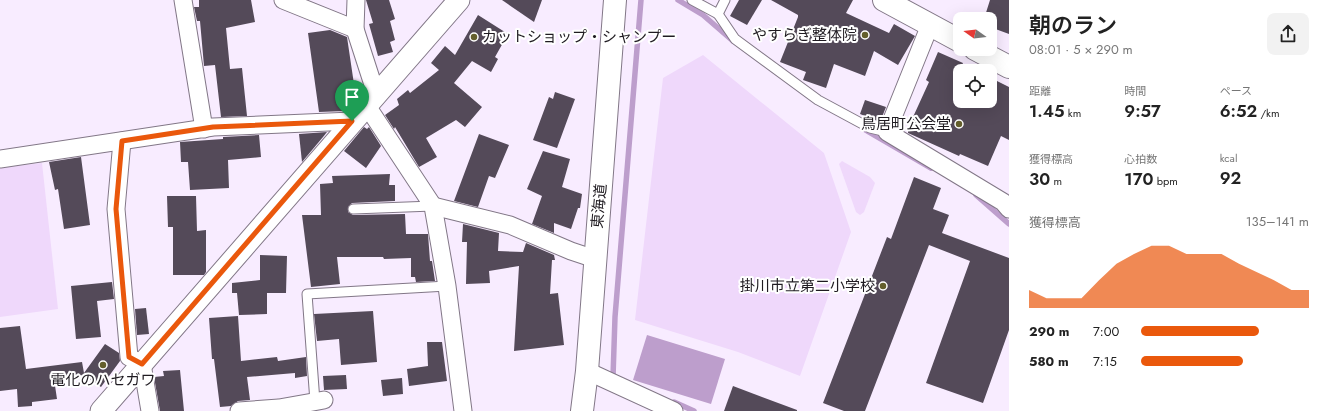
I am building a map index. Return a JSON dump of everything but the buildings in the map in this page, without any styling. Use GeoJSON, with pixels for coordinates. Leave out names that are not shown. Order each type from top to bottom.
{"type":"FeatureCollection","features":[{"type":"Feature","properties":{"kind":"main road","name":"東海道"},"geometry":{"type":"LineString","coordinates":[[582,411],[615,0]]}},
{"type":"Feature","properties":{"kind":"main road"},"geometry":{"type":"LineString","coordinates":[[884,0],[953,37]]}},
{"type":"Feature","properties":{"kind":"main road"},"geometry":{"type":"LineString","coordinates":[[988,56],[1009,67]]}},
{"type":"Feature","properties":{"kind":"street"},"geometry":{"type":"LineString","coordinates":[[183,0],[204,129]]}},
{"type":"Feature","properties":{"kind":"street"},"geometry":{"type":"LineString","coordinates":[[283,0],[355,29]]}},
{"type":"Feature","properties":{"kind":"street"},"geometry":{"type":"LineString","coordinates":[[356,0],[355,29],[372,100],[433,206],[447,286],[463,411]]}},
{"type":"Feature","properties":{"kind":"street"},"geometry":{"type":"LineString","coordinates":[[101,411],[352,121],[459,0]]}},
{"type":"Feature","properties":{"kind":"street"},"geometry":{"type":"LineString","coordinates":[[930,25],[887,132],[1004,202],[1009,210]]}},
{"type":"Feature","properties":{"kind":"street"},"geometry":{"type":"LineString","coordinates":[[0,159],[204,129],[352,121]]}},
{"type":"Feature","properties":{"kind":"street"},"geometry":{"type":"LineString","coordinates":[[122,141],[116,209],[129,357],[142,364]]}},
{"type":"Feature","properties":{"kind":"street"},"geometry":{"type":"LineString","coordinates":[[433,206],[510,225],[571,251],[595,259]]}},
{"type":"Feature","properties":{"kind":"street"},"geometry":{"type":"LineString","coordinates":[[142,364],[150,411]]}},
{"type":"Feature","properties":{"kind":"street"},"geometry":{"type":"LineString","coordinates":[[586,371],[674,411]]}},
{"type":"Feature","properties":{"kind":"street"},"geometry":{"type":"LineString","coordinates":[[240,411],[279,409],[320,401]]}},
{"type":"Feature","properties":{"kind":"lane"},"geometry":{"type":"LineString","coordinates":[[692,0],[718,14],[734,39],[818,100],[870,128],[887,132]]}},
{"type":"Feature","properties":{"kind":"lane"},"geometry":{"type":"LineString","coordinates":[[718,14],[725,0]]}},
{"type":"Feature","properties":{"kind":"lane"},"geometry":{"type":"LineString","coordinates":[[353,209],[433,206]]}},
{"type":"Feature","properties":{"kind":"lane"},"geometry":{"type":"LineString","coordinates":[[320,401],[307,294],[447,286]]}},
{"type":"Feature","properties":{"kind":"shaded area"},"geometry":{"type":"Polygon","coordinates":[[[703,55],[824,153],[851,232],[800,376],[738,352],[635,320],[663,78],[703,55]]]}},
{"type":"Feature","properties":{"kind":"shaded area"},"geometry":{"type":"Polygon","coordinates":[[[842,161],[870,177],[875,183],[864,212],[860,215],[856,212],[839,164],[842,161]]]}},
{"type":"Feature","properties":{"kind":"shaded area"},"geometry":{"type":"Polygon","coordinates":[[[42,163],[58,309],[0,317],[0,168],[42,163]]]}},
{"type":"Feature","properties":{"kind":"shaded area"},"geometry":{"type":"Polygon","coordinates":[[[647,335],[725,359],[711,404],[633,380],[647,335]]]}},
{"type":"Feature","properties":{"kind":"waterway"},"geometry":{"type":"LineString","coordinates":[[616,378],[613,377],[615,317],[641,0]]}},
{"type":"Feature","properties":{"kind":"waterway"},"geometry":{"type":"LineString","coordinates":[[678,0],[703,15],[733,41]]}},
{"type":"Feature","properties":{"kind":"waterway"},"geometry":{"type":"LineString","coordinates":[[864,129],[931,168]]}},
{"type":"Feature","properties":{"kind":"waterway"},"geometry":{"type":"LineString","coordinates":[[976,195],[1009,224]]}},
{"type":"Feature","properties":{"kind":"waterway"},"geometry":{"type":"LineString","coordinates":[[674,402],[694,411]]}},
{"type":"Feature","properties":{"kind":"place","name":"やすらぎ整体院"},"geometry":{"type":"Point","coordinates":[865,35]}},
{"type":"Feature","properties":{"kind":"place","name":"カットショップ・シャンプー"},"geometry":{"type":"Point","coordinates":[474,37]}},
{"type":"Feature","properties":{"kind":"place","name":"鳥居町公会堂"},"geometry":{"type":"Point","coordinates":[959,124]}},
{"type":"Feature","properties":{"kind":"place","name":"掛川市立第二小学校"},"geometry":{"type":"Point","coordinates":[883,286]}},
{"type":"Feature","properties":{"kind":"place","name":"電化のハセガワ"},"geometry":{"type":"Point","coordinates":[103,365]}},
{"type":"Feature","properties":{"kind":"route"},"geometry":{"type":"LineString","coordinates":[[352,121],[142,364],[129,357],[116,209],[122,141],[213,127],[352,121]]}}]}
